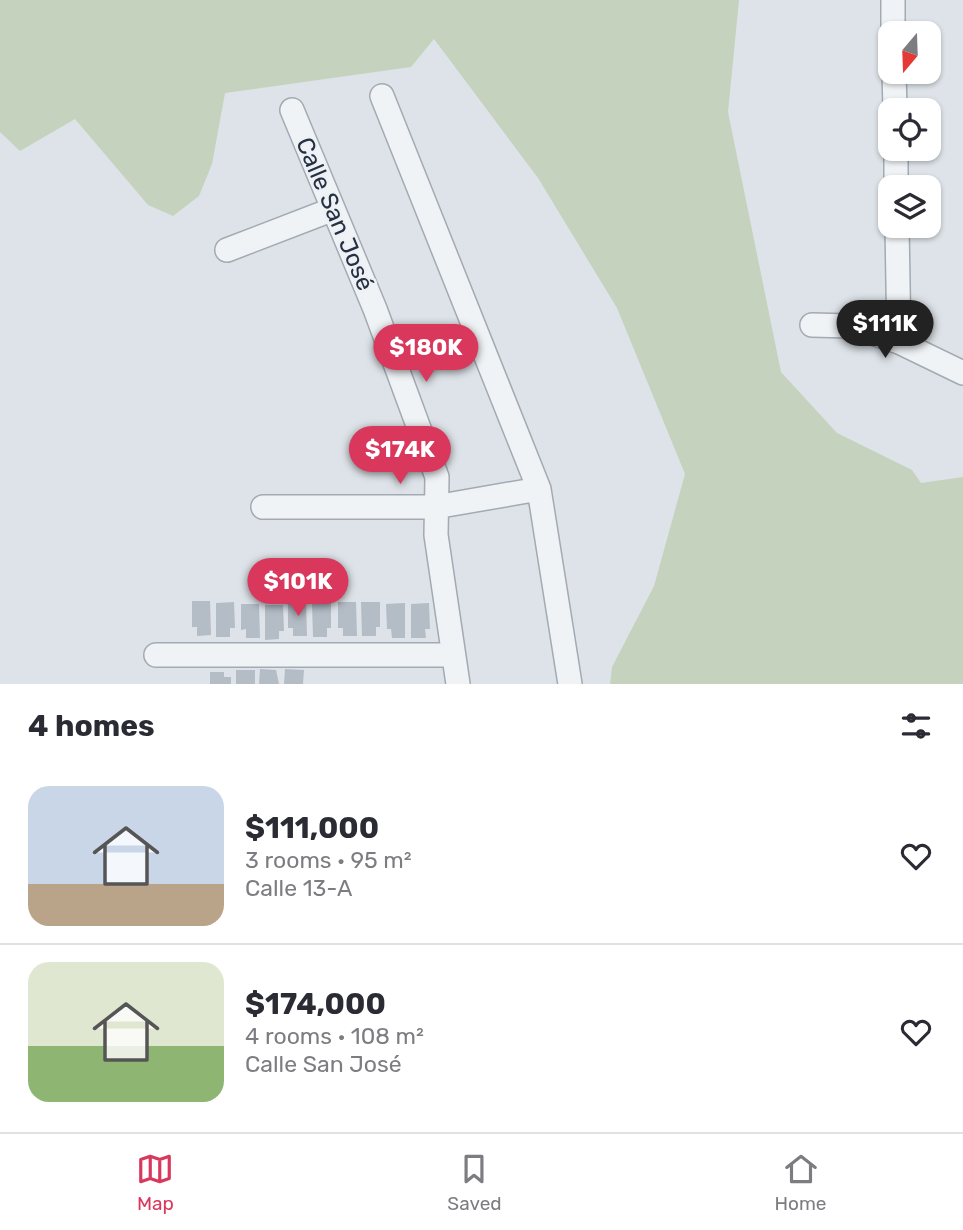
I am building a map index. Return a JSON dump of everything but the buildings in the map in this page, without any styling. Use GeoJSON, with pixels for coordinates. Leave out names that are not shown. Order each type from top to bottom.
{"type":"FeatureCollection","features":[{"type":"Feature","properties":{"kind":"street"},"geometry":{"type":"LineString","coordinates":[[893,0],[893,21]]}},
{"type":"Feature","properties":{"kind":"street"},"geometry":{"type":"LineString","coordinates":[[382,96],[539,489],[570,684]]}},
{"type":"Feature","properties":{"kind":"street","name":"Calle San José"},"geometry":{"type":"LineString","coordinates":[[292,110],[331,210],[375,309],[437,477],[436,535],[458,684]]}},
{"type":"Feature","properties":{"kind":"street"},"geometry":{"type":"LineString","coordinates":[[227,250],[331,210]]}},
{"type":"Feature","properties":{"kind":"street"},"geometry":{"type":"LineString","coordinates":[[897,238],[899,342]]}},
{"type":"Feature","properties":{"kind":"street"},"geometry":{"type":"LineString","coordinates":[[812,325],[851,326],[899,342],[963,373]]}},
{"type":"Feature","properties":{"kind":"street"},"geometry":{"type":"LineString","coordinates":[[263,507],[435,507],[539,489]]}},
{"type":"Feature","properties":{"kind":"street"},"geometry":{"type":"LineString","coordinates":[[156,654],[453,655]]}},
{"type":"Feature","properties":{"kind":"green space"},"geometry":{"type":"Polygon","coordinates":[[[0,0],[739,0],[728,112],[781,372],[837,433],[912,470],[921,483],[963,477],[963,684],[610,684],[612,667],[654,586],[685,474],[617,308],[538,178],[434,39],[411,67],[225,93],[212,164],[199,196],[173,216],[148,205],[75,119],[20,151],[0,132],[0,0]]]}}]}
